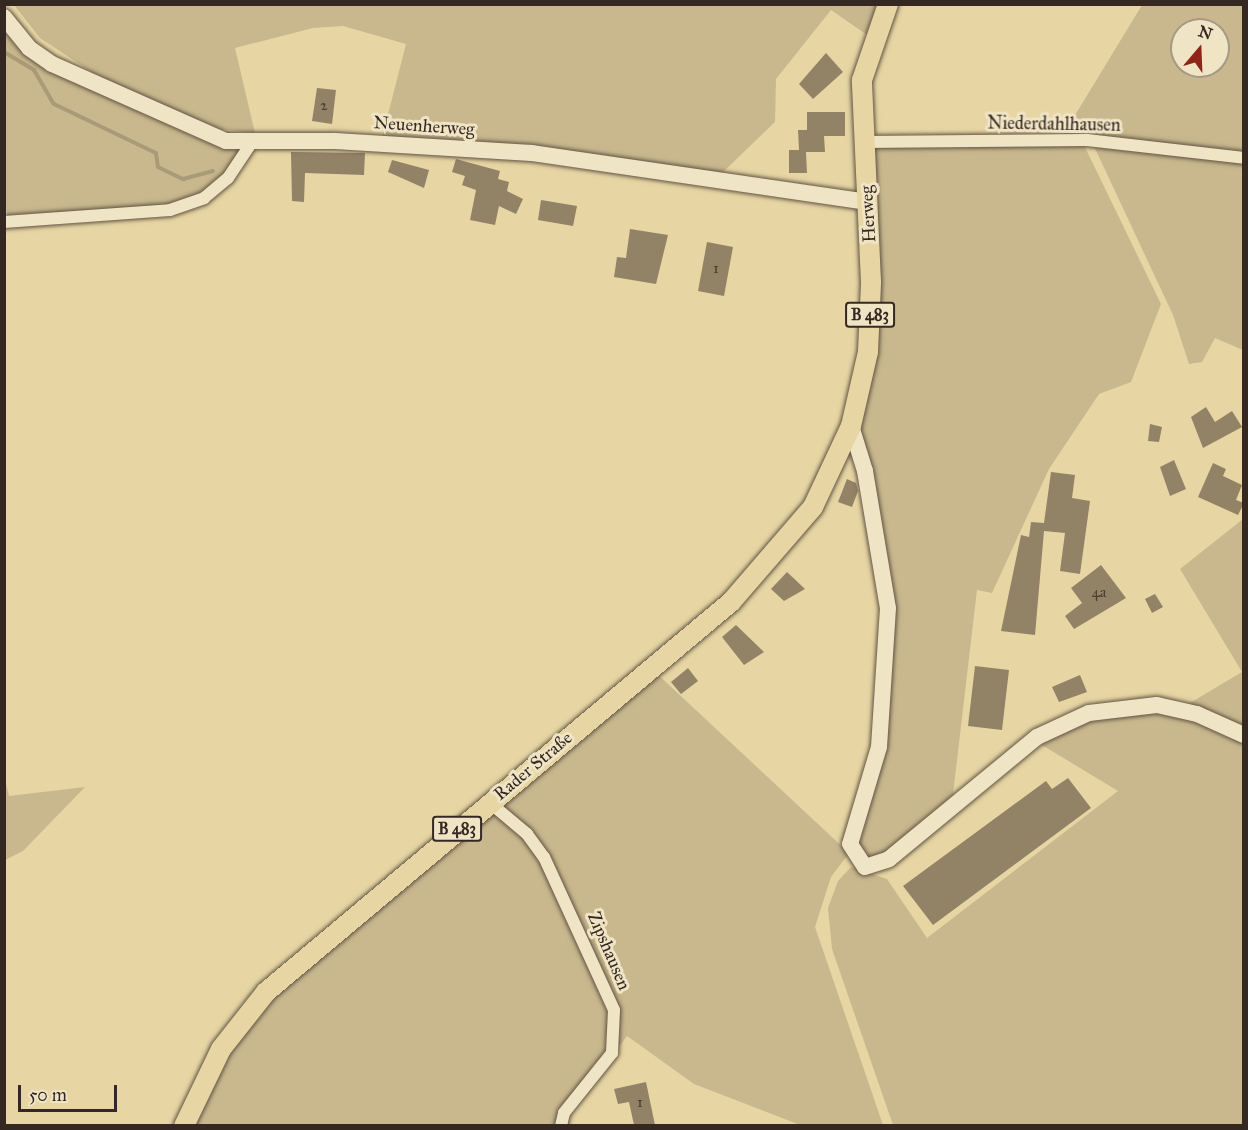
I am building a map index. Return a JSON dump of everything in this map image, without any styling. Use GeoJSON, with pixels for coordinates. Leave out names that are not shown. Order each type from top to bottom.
{"type":"FeatureCollection","features":[{"type":"Feature","properties":{"kind":"main road","name":"Herweg"},"geometry":{"type":"LineString","coordinates":[[851,426],[868,351],[868,202],[863,142],[862,80],[888,4]]}},
{"type":"Feature","properties":{"kind":"main road","name":"Rader Straße"},"geometry":{"type":"LineString","coordinates":[[184,1125],[221,1049],[266,992],[489,802],[731,602],[770,563],[824,489],[851,426]]}},
{"type":"Feature","properties":{"kind":"street","name":"Neuenherweg"},"geometry":{"type":"LineString","coordinates":[[4,17],[29,48],[61,69],[200,134],[252,142],[335,141],[532,153],[868,202]]}},
{"type":"Feature","properties":{"kind":"street","name":"Niederdahlhausen"},"geometry":{"type":"LineString","coordinates":[[863,142],[1087,140],[1244,158]]}},
{"type":"Feature","properties":{"kind":"street"},"geometry":{"type":"LineString","coordinates":[[4,222],[170,210],[204,198],[228,178],[252,142]]}},
{"type":"Feature","properties":{"kind":"street"},"geometry":{"type":"LineString","coordinates":[[851,426],[865,471],[888,608],[879,747],[850,844],[865,867],[890,859],[1037,737],[1089,713],[1157,705],[1197,714],[1244,735]]}},
{"type":"Feature","properties":{"kind":"street","name":"Zipshausen"},"geometry":{"type":"LineString","coordinates":[[489,802],[527,834],[544,857],[614,1010],[612,1053],[564,1113],[561,1125]]}},
{"type":"Feature","properties":{"kind":"shaded area"},"geometry":{"type":"Polygon","coordinates":[[[14,5],[885,5],[870,37],[831,10],[776,79],[775,122],[719,176],[529,144],[382,138],[406,44],[343,26],[313,28],[235,48],[255,133],[202,127],[93,73],[40,38],[14,5]]]}},
{"type":"Feature","properties":{"kind":"shaded area"},"geometry":{"type":"Polygon","coordinates":[[[1142,5],[1243,5],[1243,155],[1063,135],[1142,5]]]}},
{"type":"Feature","properties":{"kind":"shaded area"},"geometry":{"type":"Polygon","coordinates":[[[4,29],[50,70],[243,153],[201,199],[168,209],[9,217],[4,206],[4,29]]]}},
{"type":"Feature","properties":{"kind":"shaded area"},"geometry":{"type":"Polygon","coordinates":[[[1082,141],[1161,304],[1131,382],[1099,394],[1049,469],[992,593],[977,590],[952,803],[888,857],[859,857],[856,829],[890,649],[855,423],[860,406],[866,145],[1082,141]]]}},
{"type":"Feature","properties":{"kind":"shaded area"},"geometry":{"type":"Polygon","coordinates":[[[1092,142],[1243,161],[1243,350],[1215,338],[1202,362],[1189,364],[1173,315],[1092,142]]]}},
{"type":"Feature","properties":{"kind":"shaded area"},"geometry":{"type":"Polygon","coordinates":[[[1243,519],[1243,732],[1185,706],[1242,672],[1180,569],[1243,519]]]}},
{"type":"Feature","properties":{"kind":"shaded area"},"geometry":{"type":"Polygon","coordinates":[[[653,670],[849,853],[831,877],[815,927],[883,1125],[800,1125],[694,1084],[627,1036],[560,1125],[187,1126],[241,1025],[653,670]]]}},
{"type":"Feature","properties":{"kind":"shaded area"},"geometry":{"type":"Polygon","coordinates":[[[1156,708],[1244,738],[1243,1125],[893,1125],[832,949],[828,908],[838,881],[851,867],[887,879],[927,938],[1118,791],[1042,745],[1050,735],[1094,716],[1156,708]]]}},
{"type":"Feature","properties":{"kind":"shaded area"},"geometry":{"type":"Polygon","coordinates":[[[4,775],[9,796],[85,787],[23,851],[5,860],[4,775]]]}},
{"type":"Feature","properties":{"kind":"building"},"geometry":{"type":"Polygon","coordinates":[[[826,53],[843,72],[813,99],[799,84],[826,53]]]}},
{"type":"Feature","properties":{"kind":"building"},"geometry":{"type":"Polygon","coordinates":[[[317,88],[336,90],[332,124],[312,121],[317,88]]]}},
{"type":"Feature","properties":{"kind":"building"},"geometry":{"type":"Polygon","coordinates":[[[807,112],[845,112],[845,136],[824,136],[825,152],[806,152],[807,173],[789,173],[789,150],[799,150],[798,130],[807,130],[807,112]]]}},
{"type":"Feature","properties":{"kind":"building"},"geometry":{"type":"Polygon","coordinates":[[[291,152],[365,153],[364,175],[305,173],[304,202],[292,201],[291,152]]]}},
{"type":"Feature","properties":{"kind":"building"},"geometry":{"type":"Polygon","coordinates":[[[456,159],[500,171],[498,179],[509,182],[507,191],[523,199],[516,214],[499,206],[495,225],[470,220],[476,190],[462,185],[465,176],[452,172],[456,159]]]}},
{"type":"Feature","properties":{"kind":"building"},"geometry":{"type":"Polygon","coordinates":[[[392,160],[429,170],[424,188],[388,172],[392,160]]]}},
{"type":"Feature","properties":{"kind":"building"},"geometry":{"type":"Polygon","coordinates":[[[541,200],[577,206],[573,226],[538,220],[541,200]]]}},
{"type":"Feature","properties":{"kind":"building"},"geometry":{"type":"Polygon","coordinates":[[[630,229],[668,235],[656,284],[614,277],[617,257],[626,258],[630,229]]]}},
{"type":"Feature","properties":{"kind":"building"},"geometry":{"type":"Polygon","coordinates":[[[707,242],[733,247],[724,296],[698,291],[707,242]]]}},
{"type":"Feature","properties":{"kind":"building"},"geometry":{"type":"Polygon","coordinates":[[[1206,407],[1215,422],[1232,411],[1242,427],[1203,448],[1191,417],[1206,407]]]}},
{"type":"Feature","properties":{"kind":"building"},"geometry":{"type":"Polygon","coordinates":[[[1150,424],[1162,427],[1159,442],[1148,441],[1150,424]]]}},
{"type":"Feature","properties":{"kind":"building"},"geometry":{"type":"Polygon","coordinates":[[[1174,460],[1186,489],[1170,496],[1160,467],[1174,460]]]}},
{"type":"Feature","properties":{"kind":"building"},"geometry":{"type":"Polygon","coordinates":[[[1213,463],[1226,469],[1223,476],[1242,485],[1236,500],[1244,503],[1238,515],[1198,497],[1213,463]]]}},
{"type":"Feature","properties":{"kind":"building"},"geometry":{"type":"Polygon","coordinates":[[[1051,472],[1075,475],[1072,498],[1090,501],[1080,574],[1060,571],[1065,533],[1044,531],[1035,635],[1001,631],[1021,535],[1029,537],[1031,522],[1044,523],[1051,472]]]}},
{"type":"Feature","properties":{"kind":"building"},"geometry":{"type":"Polygon","coordinates":[[[847,479],[856,483],[858,491],[852,507],[838,502],[847,479]]]}},
{"type":"Feature","properties":{"kind":"building"},"geometry":{"type":"Polygon","coordinates":[[[1101,565],[1126,598],[1074,629],[1065,616],[1082,603],[1071,588],[1101,565]]]}},
{"type":"Feature","properties":{"kind":"building"},"geometry":{"type":"Polygon","coordinates":[[[787,572],[805,589],[784,601],[771,589],[787,572]]]}},
{"type":"Feature","properties":{"kind":"building"},"geometry":{"type":"Polygon","coordinates":[[[1155,594],[1163,607],[1152,613],[1145,599],[1155,594]]]}},
{"type":"Feature","properties":{"kind":"building"},"geometry":{"type":"Polygon","coordinates":[[[736,625],[764,652],[744,665],[722,637],[736,625]]]}},
{"type":"Feature","properties":{"kind":"building"},"geometry":{"type":"Polygon","coordinates":[[[975,666],[1009,670],[1002,730],[968,726],[975,666]]]}},
{"type":"Feature","properties":{"kind":"building"},"geometry":{"type":"Polygon","coordinates":[[[688,668],[698,681],[681,694],[671,682],[688,668]]]}},
{"type":"Feature","properties":{"kind":"building"},"geometry":{"type":"Polygon","coordinates":[[[1080,675],[1087,692],[1059,702],[1052,687],[1080,675]]]}},
{"type":"Feature","properties":{"kind":"building"},"geometry":{"type":"Polygon","coordinates":[[[1068,778],[1091,808],[933,925],[903,886],[1046,781],[1052,789],[1068,778]]]}},
{"type":"Feature","properties":{"kind":"building"},"geometry":{"type":"Polygon","coordinates":[[[646,1082],[655,1125],[634,1125],[629,1102],[618,1104],[614,1089],[646,1082]]]}},
{"type":"Feature","properties":{"kind":"waterway"},"geometry":{"type":"LineString","coordinates":[[4,52],[34,70],[54,104],[156,153],[158,167],[183,179],[213,171]]}}]}
